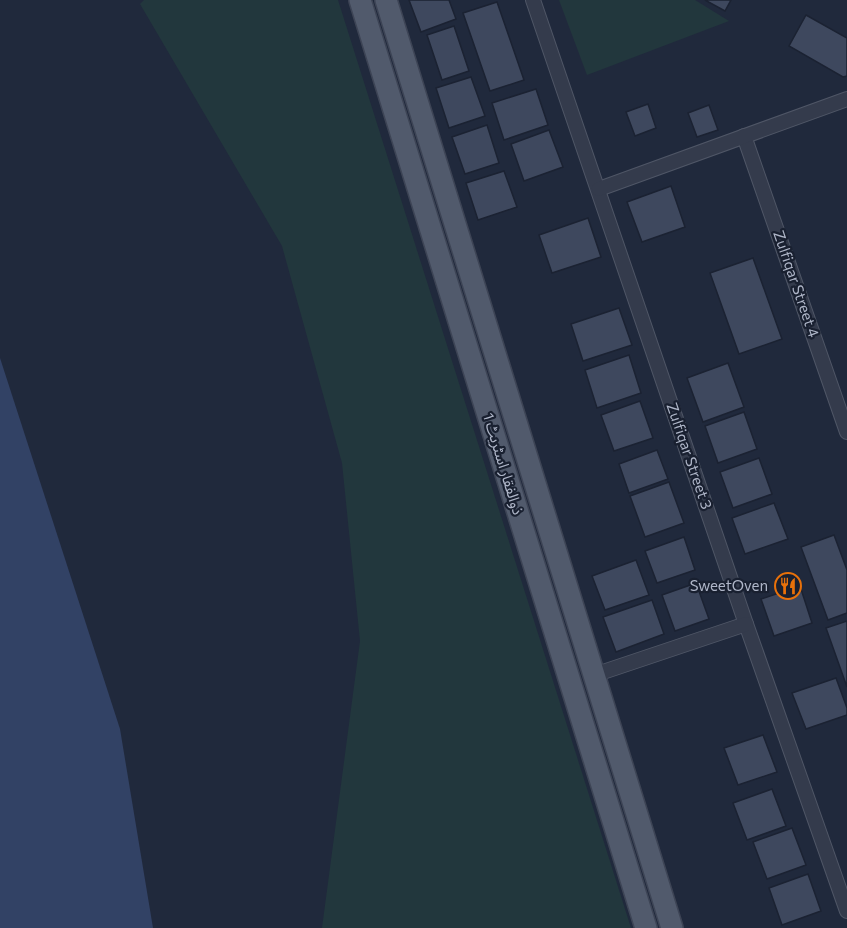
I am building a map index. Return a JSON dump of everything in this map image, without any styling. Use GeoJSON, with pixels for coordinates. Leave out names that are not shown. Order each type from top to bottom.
{"type":"FeatureCollection","features":[{"type":"Feature","properties":{"kind":"main road","name":"ذوالفقار اسٹریٹ 1"},"geometry":{"type":"LineString","coordinates":[[360,0],[646,928]]}},
{"type":"Feature","properties":{"kind":"main road","name":"ذوالفقار اسٹریٹ 1"},"geometry":{"type":"LineString","coordinates":[[386,0],[672,928]]}},
{"type":"Feature","properties":{"kind":"street","name":"Zulfiqar Street 3"},"geometry":{"type":"LineString","coordinates":[[533,0],[746,624],[847,911]]}},
{"type":"Feature","properties":{"kind":"street"},"geometry":{"type":"LineString","coordinates":[[599,189],[847,99]]}},
{"type":"Feature","properties":{"kind":"street","name":"Zulfiqar Street 4"},"geometry":{"type":"LineString","coordinates":[[744,135],[847,432]]}},
{"type":"Feature","properties":{"kind":"street"},"geometry":{"type":"LineString","coordinates":[[594,675],[746,624]]}},
{"type":"Feature","properties":{"kind":"green space"},"geometry":{"type":"Polygon","coordinates":[[[144,0],[338,0],[631,928],[322,928],[360,641],[342,463],[282,246],[140,4],[144,0]]]}},
{"type":"Feature","properties":{"kind":"green space"},"geometry":{"type":"Polygon","coordinates":[[[559,0],[695,0],[729,21],[587,75],[559,0]]]}},
{"type":"Feature","properties":{"kind":"water"},"geometry":{"type":"Polygon","coordinates":[[[0,358],[120,729],[153,928],[0,928],[0,358]]]}},
{"type":"Feature","properties":{"kind":"building"},"geometry":{"type":"Polygon","coordinates":[[[409,0],[449,0],[456,19],[421,32],[409,0]]]}},
{"type":"Feature","properties":{"kind":"building"},"geometry":{"type":"Polygon","coordinates":[[[705,0],[731,0],[725,11],[705,0]]]}},
{"type":"Feature","properties":{"kind":"building"},"geometry":{"type":"Polygon","coordinates":[[[497,2],[524,80],[490,91],[463,13],[497,2]]]}},
{"type":"Feature","properties":{"kind":"building"},"geometry":{"type":"Polygon","coordinates":[[[806,15],[847,38],[847,76],[843,77],[789,46],[806,15]]]}},
{"type":"Feature","properties":{"kind":"building"},"geometry":{"type":"Polygon","coordinates":[[[454,26],[469,71],[442,80],[427,35],[454,26]]]}},
{"type":"Feature","properties":{"kind":"building"},"geometry":{"type":"Polygon","coordinates":[[[471,77],[485,116],[449,128],[436,88],[471,77]]]}},
{"type":"Feature","properties":{"kind":"building"},"geometry":{"type":"Polygon","coordinates":[[[536,89],[548,125],[504,140],[492,103],[536,89]]]}},
{"type":"Feature","properties":{"kind":"building"},"geometry":{"type":"Polygon","coordinates":[[[648,104],[656,128],[635,136],[626,112],[648,104]]]}},
{"type":"Feature","properties":{"kind":"building"},"geometry":{"type":"Polygon","coordinates":[[[709,105],[718,130],[697,137],[688,113],[709,105]]]}},
{"type":"Feature","properties":{"kind":"building"},"geometry":{"type":"Polygon","coordinates":[[[487,125],[499,163],[465,174],[452,137],[487,125]]]}},
{"type":"Feature","properties":{"kind":"building"},"geometry":{"type":"Polygon","coordinates":[[[549,130],[563,167],[524,181],[511,144],[549,130]]]}},
{"type":"Feature","properties":{"kind":"building"},"geometry":{"type":"Polygon","coordinates":[[[504,171],[517,207],[478,220],[466,183],[504,171]]]}},
{"type":"Feature","properties":{"kind":"building"},"geometry":{"type":"Polygon","coordinates":[[[671,186],[685,227],[642,242],[627,202],[671,186]]]}},
{"type":"Feature","properties":{"kind":"building"},"geometry":{"type":"Polygon","coordinates":[[[588,218],[601,257],[552,273],[539,235],[588,218]]]}},
{"type":"Feature","properties":{"kind":"building"},"geometry":{"type":"Polygon","coordinates":[[[753,258],[782,339],[739,354],[710,273],[753,258]]]}},
{"type":"Feature","properties":{"kind":"building"},"geometry":{"type":"Polygon","coordinates":[[[619,308],[632,345],[583,361],[571,324],[619,308]]]}},
{"type":"Feature","properties":{"kind":"building"},"geometry":{"type":"Polygon","coordinates":[[[629,355],[641,393],[597,408],[585,370],[629,355]]]}},
{"type":"Feature","properties":{"kind":"building"},"geometry":{"type":"Polygon","coordinates":[[[728,363],[744,407],[703,422],[687,378],[728,363]]]}},
{"type":"Feature","properties":{"kind":"building"},"geometry":{"type":"Polygon","coordinates":[[[640,401],[653,438],[614,451],[601,415],[640,401]]]}},
{"type":"Feature","properties":{"kind":"building"},"geometry":{"type":"Polygon","coordinates":[[[744,412],[757,449],[718,463],[705,426],[744,412]]]}},
{"type":"Feature","properties":{"kind":"building"},"geometry":{"type":"Polygon","coordinates":[[[657,450],[668,479],[629,493],[619,464],[657,450]]]}},
{"type":"Feature","properties":{"kind":"building"},"geometry":{"type":"Polygon","coordinates":[[[759,458],[772,494],[733,508],[720,472],[759,458]]]}},
{"type":"Feature","properties":{"kind":"building"},"geometry":{"type":"Polygon","coordinates":[[[669,482],[684,523],[645,537],[630,496],[669,482]]]}},
{"type":"Feature","properties":{"kind":"building"},"geometry":{"type":"Polygon","coordinates":[[[774,503],[788,539],[745,554],[732,518],[774,503]]]}},
{"type":"Feature","properties":{"kind":"building"},"geometry":{"type":"Polygon","coordinates":[[[834,535],[847,570],[847,613],[828,620],[801,547],[834,535]]]}},
{"type":"Feature","properties":{"kind":"building"},"geometry":{"type":"Polygon","coordinates":[[[684,537],[695,570],[657,583],[645,551],[684,537]]]}},
{"type":"Feature","properties":{"kind":"building"},"geometry":{"type":"Polygon","coordinates":[[[636,560],[649,595],[605,610],[592,576],[636,560]]]}},
{"type":"Feature","properties":{"kind":"building"},"geometry":{"type":"Polygon","coordinates":[[[696,583],[709,619],[675,631],[662,595],[696,583]]]}},
{"type":"Feature","properties":{"kind":"building"},"geometry":{"type":"Polygon","coordinates":[[[800,586],[812,623],[774,636],[761,599],[800,586]]]}},
{"type":"Feature","properties":{"kind":"building"},"geometry":{"type":"Polygon","coordinates":[[[652,600],[664,634],[616,652],[603,617],[652,600]]]}},
{"type":"Feature","properties":{"kind":"building"},"geometry":{"type":"Polygon","coordinates":[[[847,621],[847,687],[826,628],[847,621]]]}},
{"type":"Feature","properties":{"kind":"building"},"geometry":{"type":"Polygon","coordinates":[[[836,678],[847,708],[847,715],[806,729],[792,693],[836,678]]]}},
{"type":"Feature","properties":{"kind":"building"},"geometry":{"type":"Polygon","coordinates":[[[763,735],[777,772],[738,785],[724,748],[763,735]]]}},
{"type":"Feature","properties":{"kind":"building"},"geometry":{"type":"Polygon","coordinates":[[[772,789],[786,826],[747,840],[733,803],[772,789]]]}},
{"type":"Feature","properties":{"kind":"building"},"geometry":{"type":"Polygon","coordinates":[[[792,828],[806,865],[767,879],[753,842],[792,828]]]}},
{"type":"Feature","properties":{"kind":"building"},"geometry":{"type":"Polygon","coordinates":[[[808,874],[821,911],[782,925],[769,888],[808,874]]]}},
{"type":"Feature","properties":{"kind":"place","name":"SweetOven"},"geometry":{"type":"Point","coordinates":[788,586]}}]}
